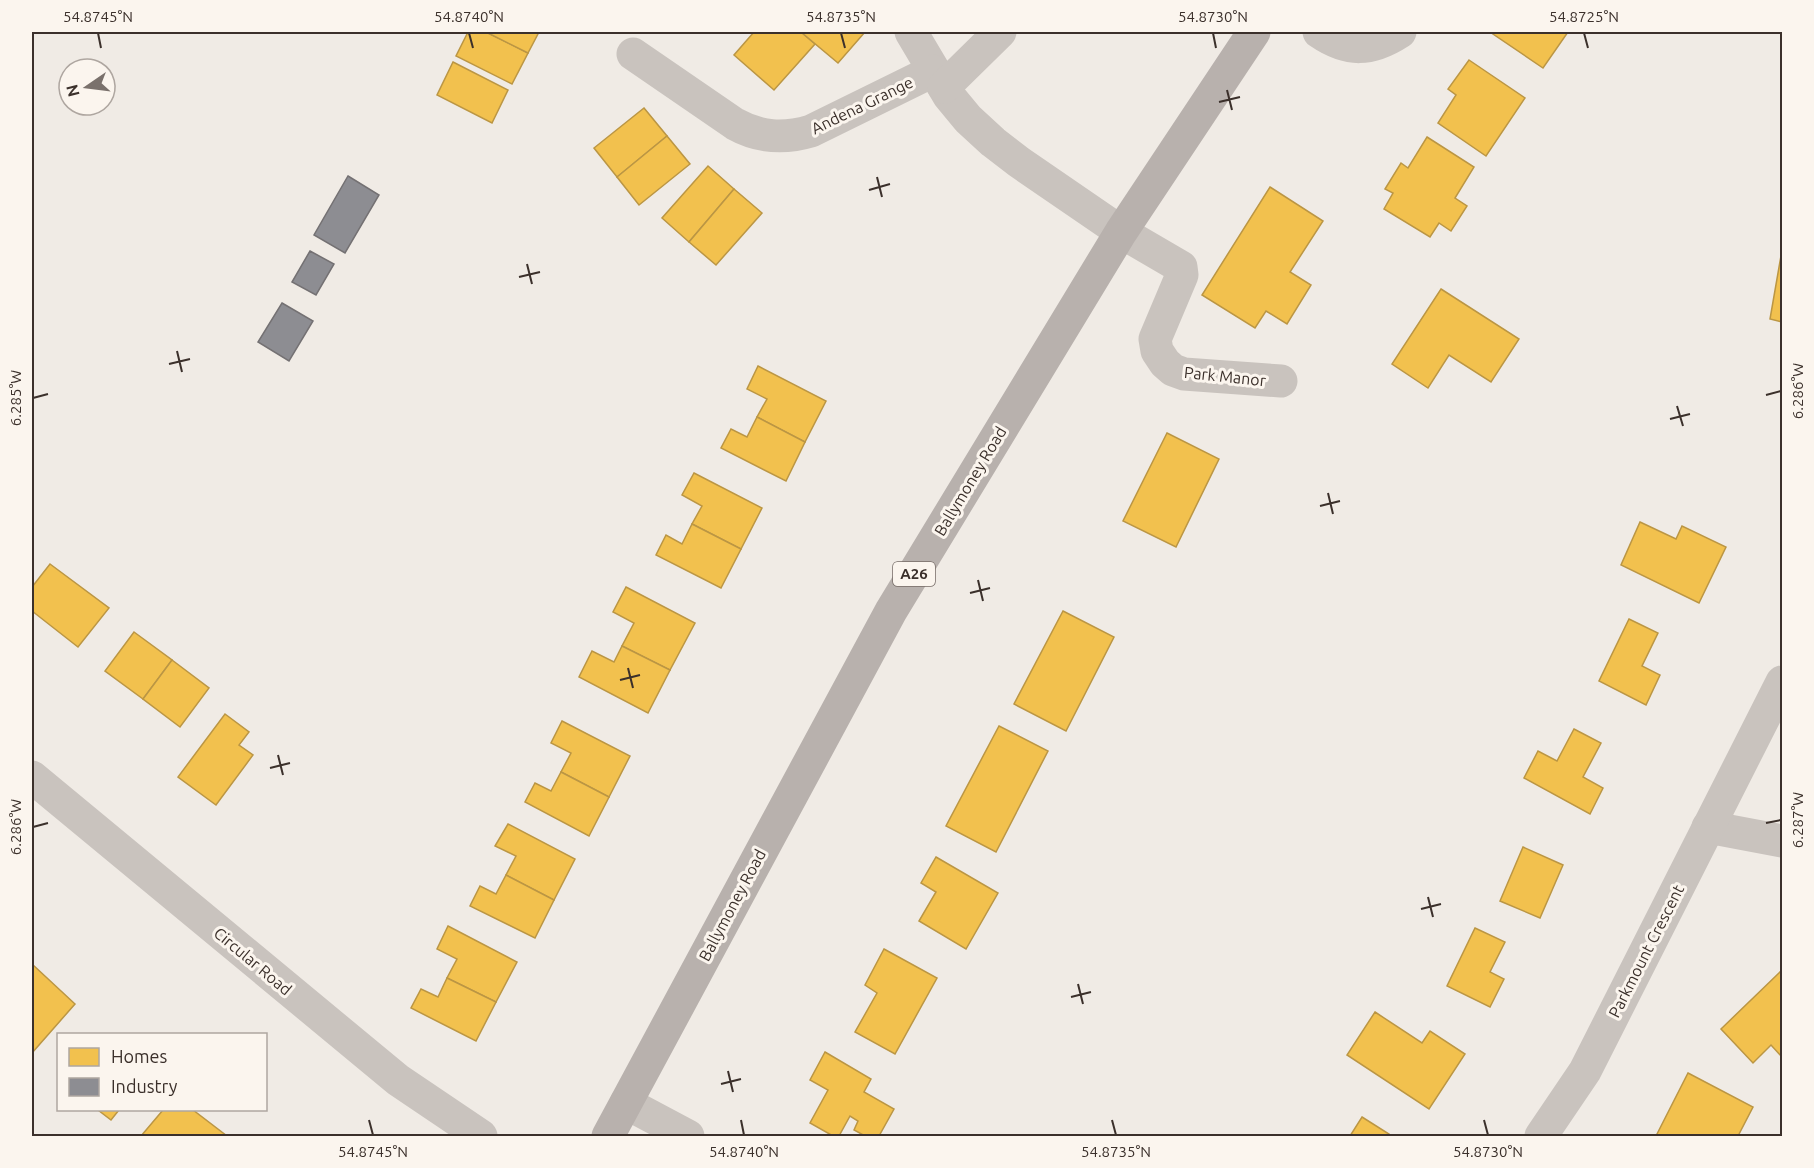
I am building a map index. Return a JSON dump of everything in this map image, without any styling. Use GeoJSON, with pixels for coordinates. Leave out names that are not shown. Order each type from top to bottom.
{"type":"FeatureCollection","features":[{"type":"Feature","properties":{"kind":"main road","name":"Ballymoney Road"},"geometry":{"type":"LineString","coordinates":[[608,1137],[891,611],[1121,232],[1254,32]]}},
{"type":"Feature","properties":{"kind":"street","name":"Andena Grange"},"geometry":{"type":"LineString","coordinates":[[911,32],[938,79],[968,119],[1019,162],[1121,232]]}},
{"type":"Feature","properties":{"kind":"street","name":"Andena Grange"},"geometry":{"type":"LineString","coordinates":[[633,54],[735,124],[747,131],[773,137],[798,135],[811,131],[938,79],[1000,32]]}},
{"type":"Feature","properties":{"kind":"street"},"geometry":{"type":"LineString","coordinates":[[1319,32],[1334,40],[1358,47],[1372,47],[1400,32]]}},
{"type":"Feature","properties":{"kind":"street","name":"Park Manor"},"geometry":{"type":"LineString","coordinates":[[1121,232],[1181,267],[1182,275],[1155,339],[1157,351],[1169,367],[1184,374],[1281,381]]}},
{"type":"Feature","properties":{"kind":"street","name":"Parkmount Crescent"},"geometry":{"type":"LineString","coordinates":[[1541,1137],[1585,1071],[1782,682]]}},
{"type":"Feature","properties":{"kind":"street","name":"Circular Road"},"geometry":{"type":"LineString","coordinates":[[32,777],[398,1080],[481,1137]]}},
{"type":"Feature","properties":{"kind":"street"},"geometry":{"type":"LineString","coordinates":[[1708,827],[1782,841]]}},
{"type":"Feature","properties":{"kind":"street"},"geometry":{"type":"LineString","coordinates":[[626,1103],[688,1137]]}},
{"type":"Feature","properties":{"kind":"building: Homes"},"geometry":{"type":"Polygon","coordinates":[[[468,32],[486,32],[528,53],[512,84],[456,56],[468,32]]]}},
{"type":"Feature","properties":{"kind":"building: Homes"},"geometry":{"type":"Polygon","coordinates":[[[486,32],[539,32],[528,53],[486,32]]]}},
{"type":"Feature","properties":{"kind":"building: Homes"},"geometry":{"type":"Polygon","coordinates":[[[754,32],[801,32],[815,44],[774,90],[734,55],[754,32]]]}},
{"type":"Feature","properties":{"kind":"building: Homes"},"geometry":{"type":"Polygon","coordinates":[[[801,32],[865,32],[838,63],[801,32]]]}},
{"type":"Feature","properties":{"kind":"building: Homes"},"geometry":{"type":"Polygon","coordinates":[[[1490,32],[1568,32],[1543,68],[1490,32]]]}},
{"type":"Feature","properties":{"kind":"building: Homes"},"geometry":{"type":"Polygon","coordinates":[[[1469,60],[1525,98],[1486,156],[1438,123],[1456,95],[1448,89],[1469,60]]]}},
{"type":"Feature","properties":{"kind":"building: Homes"},"geometry":{"type":"Polygon","coordinates":[[[453,62],[508,90],[492,123],[437,95],[453,62]]]}},
{"type":"Feature","properties":{"kind":"building: Homes"},"geometry":{"type":"Polygon","coordinates":[[[644,108],[667,136],[617,177],[594,148],[644,108]]]}},
{"type":"Feature","properties":{"kind":"building: Homes"},"geometry":{"type":"Polygon","coordinates":[[[667,136],[690,164],[639,205],[617,177],[667,136]]]}},
{"type":"Feature","properties":{"kind":"building: Homes"},"geometry":{"type":"Polygon","coordinates":[[[1427,137],[1474,167],[1455,198],[1467,206],[1451,231],[1439,223],[1430,237],[1384,209],[1393,193],[1385,189],[1401,163],[1408,168],[1427,137]]]}},
{"type":"Feature","properties":{"kind":"building: Homes"},"geometry":{"type":"Polygon","coordinates":[[[708,166],[734,189],[689,242],[662,218],[708,166]]]}},
{"type":"Feature","properties":{"kind":"building: Homes"},"geometry":{"type":"Polygon","coordinates":[[[1270,187],[1323,221],[1290,272],[1311,285],[1287,324],[1266,311],[1255,328],[1202,295],[1270,187]]]}},
{"type":"Feature","properties":{"kind":"building: Homes"},"geometry":{"type":"Polygon","coordinates":[[[734,189],[762,213],[716,265],[689,242],[734,189]]]}},
{"type":"Feature","properties":{"kind":"building: Homes"},"geometry":{"type":"Polygon","coordinates":[[[1782,250],[1782,322],[1770,319],[1782,250]]]}},
{"type":"Feature","properties":{"kind":"building: Homes"},"geometry":{"type":"Polygon","coordinates":[[[1441,289],[1519,339],[1491,382],[1449,355],[1428,388],[1392,364],[1441,289]]]}},
{"type":"Feature","properties":{"kind":"building: Homes"},"geometry":{"type":"Polygon","coordinates":[[[758,366],[826,401],[805,442],[757,417],[767,399],[747,389],[758,366]]]}},
{"type":"Feature","properties":{"kind":"building: Homes"},"geometry":{"type":"Polygon","coordinates":[[[757,417],[805,442],[786,481],[721,448],[731,429],[747,437],[757,417]]]}},
{"type":"Feature","properties":{"kind":"building: Homes"},"geometry":{"type":"Polygon","coordinates":[[[1167,433],[1219,459],[1176,547],[1123,521],[1167,433]]]}},
{"type":"Feature","properties":{"kind":"building: Homes"},"geometry":{"type":"Polygon","coordinates":[[[694,473],[762,508],[741,549],[692,524],[702,506],[682,495],[694,473]]]}},
{"type":"Feature","properties":{"kind":"building: Homes"},"geometry":{"type":"Polygon","coordinates":[[[1640,522],[1676,539],[1682,526],[1726,547],[1699,603],[1621,565],[1640,522]]]}},
{"type":"Feature","properties":{"kind":"building: Homes"},"geometry":{"type":"Polygon","coordinates":[[[692,524],[741,549],[721,588],[656,555],[666,535],[682,544],[692,524]]]}},
{"type":"Feature","properties":{"kind":"building: Homes"},"geometry":{"type":"Polygon","coordinates":[[[50,564],[109,608],[78,647],[32,611],[32,587],[50,564]]]}},
{"type":"Feature","properties":{"kind":"building: Homes"},"geometry":{"type":"Polygon","coordinates":[[[626,587],[695,623],[670,670],[622,646],[634,623],[613,612],[626,587]]]}},
{"type":"Feature","properties":{"kind":"building: Homes"},"geometry":{"type":"Polygon","coordinates":[[[1063,611],[1114,637],[1066,731],[1014,704],[1063,611]]]}},
{"type":"Feature","properties":{"kind":"building: Homes"},"geometry":{"type":"Polygon","coordinates":[[[1629,619],[1658,633],[1642,666],[1660,675],[1646,705],[1599,681],[1629,619]]]}},
{"type":"Feature","properties":{"kind":"building: Homes"},"geometry":{"type":"Polygon","coordinates":[[[134,632],[172,660],[143,699],[105,671],[134,632]]]}},
{"type":"Feature","properties":{"kind":"building: Homes"},"geometry":{"type":"Polygon","coordinates":[[[622,646],[670,670],[648,713],[579,677],[592,651],[614,662],[622,646]]]}},
{"type":"Feature","properties":{"kind":"building: Homes"},"geometry":{"type":"Polygon","coordinates":[[[172,660],[209,688],[180,727],[143,699],[172,660]]]}},
{"type":"Feature","properties":{"kind":"building: Homes"},"geometry":{"type":"Polygon","coordinates":[[[225,714],[249,732],[239,745],[253,755],[216,805],[178,777],[225,714]]]}},
{"type":"Feature","properties":{"kind":"building: Homes"},"geometry":{"type":"Polygon","coordinates":[[[562,721],[630,756],[609,797],[561,772],[571,753],[551,743],[562,721]]]}},
{"type":"Feature","properties":{"kind":"building: Homes"},"geometry":{"type":"Polygon","coordinates":[[[999,726],[1048,751],[996,852],[946,826],[999,726]]]}},
{"type":"Feature","properties":{"kind":"building: Homes"},"geometry":{"type":"Polygon","coordinates":[[[1574,729],[1601,743],[1583,777],[1603,788],[1590,814],[1524,778],[1538,751],[1557,761],[1574,729]]]}},
{"type":"Feature","properties":{"kind":"building: Homes"},"geometry":{"type":"Polygon","coordinates":[[[561,772],[609,797],[589,836],[525,802],[535,783],[551,791],[561,772]]]}},
{"type":"Feature","properties":{"kind":"building: Homes"},"geometry":{"type":"Polygon","coordinates":[[[508,824],[575,859],[554,900],[506,875],[516,856],[495,846],[508,824]]]}},
{"type":"Feature","properties":{"kind":"building: Homes"},"geometry":{"type":"Polygon","coordinates":[[[1523,847],[1563,865],[1540,918],[1500,901],[1523,847]]]}},
{"type":"Feature","properties":{"kind":"building: Homes"},"geometry":{"type":"Polygon","coordinates":[[[936,857],[998,893],[966,949],[919,921],[936,892],[921,883],[936,857]]]}},
{"type":"Feature","properties":{"kind":"building: Homes"},"geometry":{"type":"Polygon","coordinates":[[[506,875],[554,900],[535,938],[470,906],[480,886],[496,894],[506,875]]]}},
{"type":"Feature","properties":{"kind":"building: Homes"},"geometry":{"type":"Polygon","coordinates":[[[448,926],[517,962],[496,1002],[447,978],[457,959],[437,949],[448,926]]]}},
{"type":"Feature","properties":{"kind":"building: Homes"},"geometry":{"type":"Polygon","coordinates":[[[1475,928],[1505,942],[1490,972],[1504,979],[1490,1007],[1447,986],[1475,928]]]}},
{"type":"Feature","properties":{"kind":"building: Homes"},"geometry":{"type":"Polygon","coordinates":[[[884,949],[937,978],[895,1054],[855,1032],[877,993],[865,985],[884,949]]]}},
{"type":"Feature","properties":{"kind":"building: Homes"},"geometry":{"type":"Polygon","coordinates":[[[32,964],[75,1004],[32,1053],[32,964]]]}},
{"type":"Feature","properties":{"kind":"building: Homes"},"geometry":{"type":"Polygon","coordinates":[[[1782,970],[1782,1057],[1771,1045],[1753,1063],[1721,1029],[1782,970]]]}},
{"type":"Feature","properties":{"kind":"building: Homes"},"geometry":{"type":"Polygon","coordinates":[[[447,978],[496,1002],[476,1041],[411,1008],[421,989],[438,997],[447,978]]]}},
{"type":"Feature","properties":{"kind":"building: Homes"},"geometry":{"type":"Polygon","coordinates":[[[1375,1012],[1422,1043],[1430,1031],[1465,1054],[1429,1109],[1347,1055],[1375,1012]]]}},
{"type":"Feature","properties":{"kind":"building: Homes"},"geometry":{"type":"Polygon","coordinates":[[[825,1052],[871,1079],[864,1092],[894,1109],[879,1136],[865,1136],[854,1130],[858,1121],[850,1116],[839,1136],[833,1136],[810,1123],[828,1090],[810,1080],[825,1052]]]}},
{"type":"Feature","properties":{"kind":"building: Homes"},"geometry":{"type":"Polygon","coordinates":[[[1688,1073],[1753,1107],[1738,1136],[1656,1136],[1688,1073]]]}},
{"type":"Feature","properties":{"kind":"building: Homes"},"geometry":{"type":"Polygon","coordinates":[[[99,1111],[118,1111],[111,1120],[99,1111]]]}},
{"type":"Feature","properties":{"kind":"building: Homes"},"geometry":{"type":"Polygon","coordinates":[[[162,1111],[194,1111],[227,1136],[141,1136],[162,1111]]]}},
{"type":"Feature","properties":{"kind":"building: Homes"},"geometry":{"type":"Polygon","coordinates":[[[1362,1117],[1389,1134],[1388,1136],[1350,1136],[1362,1117]]]}},
{"type":"Feature","properties":{"kind":"building: Industry"},"geometry":{"type":"Polygon","coordinates":[[[348,176],[379,195],[345,253],[314,235],[348,176]]]}},
{"type":"Feature","properties":{"kind":"building: Industry"},"geometry":{"type":"Polygon","coordinates":[[[310,251],[334,264],[316,295],[292,282],[310,251]]]}},
{"type":"Feature","properties":{"kind":"building: Industry"},"geometry":{"type":"Polygon","coordinates":[[[282,303],[313,321],[289,361],[258,342],[282,303]]]}}]}
